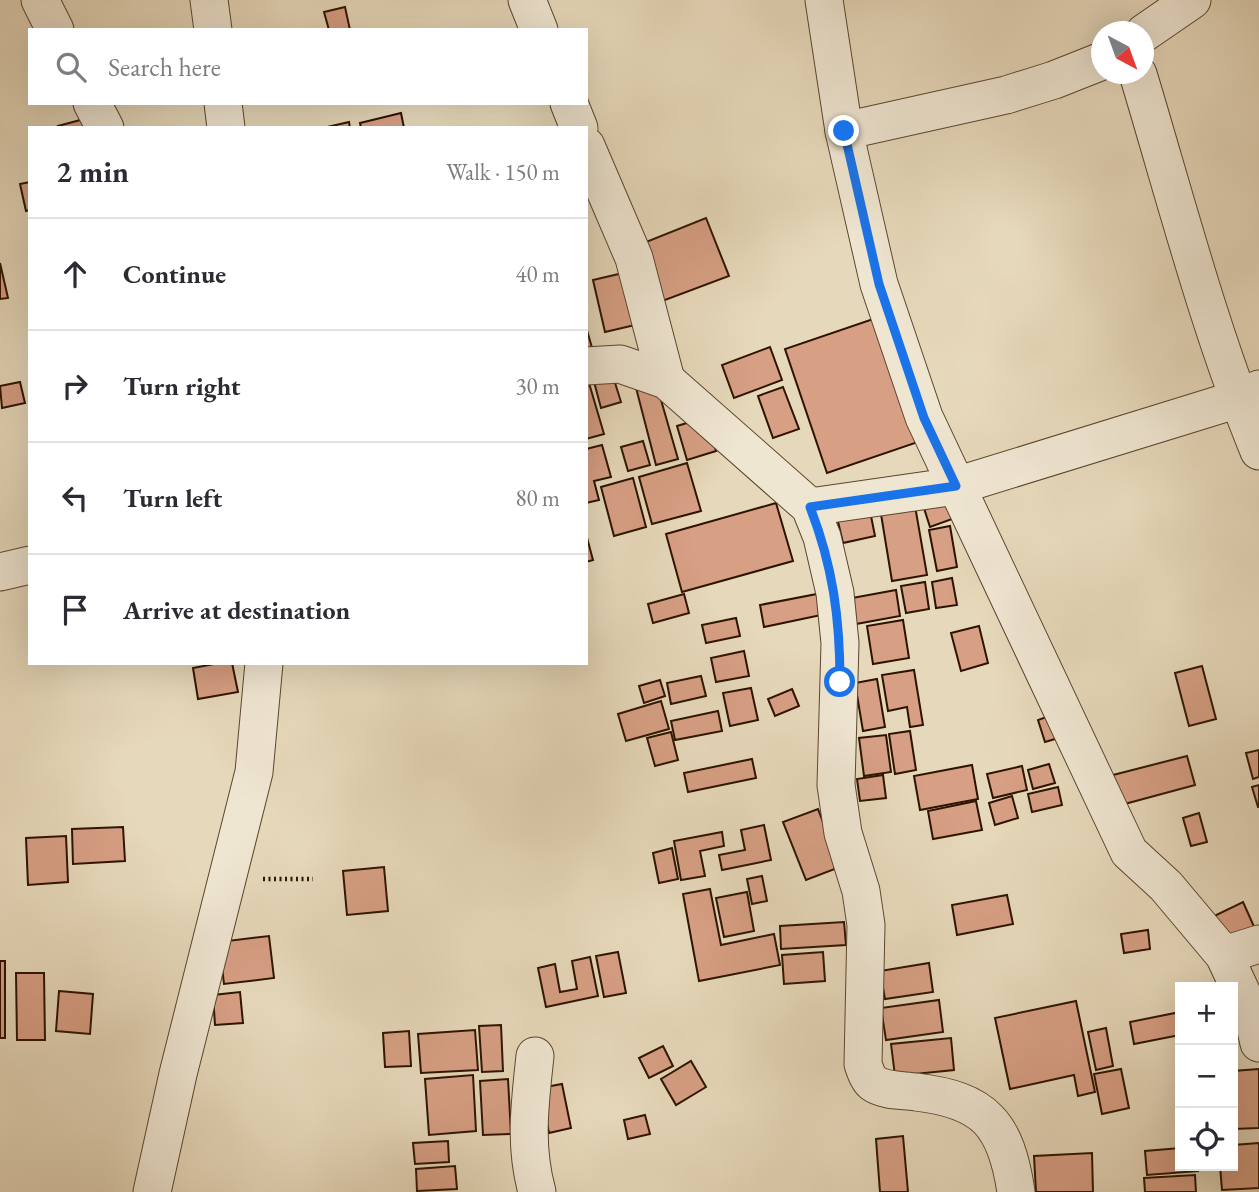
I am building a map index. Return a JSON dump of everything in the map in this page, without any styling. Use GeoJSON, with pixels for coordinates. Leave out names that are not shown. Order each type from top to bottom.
{"type":"FeatureCollection","features":[{"type":"Feature","properties":{"kind":"street"},"geometry":{"type":"LineString","coordinates":[[40,0],[54,28]]}},
{"type":"Feature","properties":{"kind":"street"},"geometry":{"type":"LineString","coordinates":[[209,0],[213,28]]}},
{"type":"Feature","properties":{"kind":"street"},"geometry":{"type":"LineString","coordinates":[[527,0],[538,28]]}},
{"type":"Feature","properties":{"kind":"street"},"geometry":{"type":"LineString","coordinates":[[824,0],[844,131],[879,284],[924,418],[1129,852],[1166,887],[1224,956],[1253,1017],[1258,1034]]}},
{"type":"Feature","properties":{"kind":"street"},"geometry":{"type":"LineString","coordinates":[[1154,26],[1192,0]]}},
{"type":"Feature","properties":{"kind":"street"},"geometry":{"type":"LineString","coordinates":[[844,131],[1006,95],[1091,65]]}},
{"type":"Feature","properties":{"kind":"street"},"geometry":{"type":"LineString","coordinates":[[1141,84],[1248,394],[1259,451]]}},
{"type":"Feature","properties":{"kind":"street"},"geometry":{"type":"LineString","coordinates":[[93,105],[103,126]]}},
{"type":"Feature","properties":{"kind":"street"},"geometry":{"type":"LineString","coordinates":[[223,105],[226,126]]}},
{"type":"Feature","properties":{"kind":"street"},"geometry":{"type":"LineString","coordinates":[[570,105],[578,126]]}},
{"type":"Feature","properties":{"kind":"street"},"geometry":{"type":"LineString","coordinates":[[588,151],[634,258],[666,380]]}},
{"type":"Feature","properties":{"kind":"street"},"geometry":{"type":"LineString","coordinates":[[588,366],[620,364],[666,380],[810,507],[822,537],[837,606],[840,656],[836,785],[843,833],[861,891],[866,925],[863,1064],[871,1082],[883,1088],[928,1093],[964,1102],[983,1114],[1003,1136],[1012,1163],[1016,1192]]}},
{"type":"Feature","properties":{"kind":"street"},"geometry":{"type":"LineString","coordinates":[[810,507],[956,486],[1248,394]]}},
{"type":"Feature","properties":{"kind":"street"},"geometry":{"type":"LineString","coordinates":[[152,1192],[178,1074],[254,772],[264,665]]}},
{"type":"Feature","properties":{"kind":"street"},"geometry":{"type":"LineString","coordinates":[[1224,956],[1259,944]]}},
{"type":"Feature","properties":{"kind":"street"},"geometry":{"type":"LineString","coordinates":[[535,1056],[528,1133],[531,1171],[537,1192]]}},
{"type":"Feature","properties":{"kind":"path"},"geometry":{"type":"LineString","coordinates":[[227,879],[313,879]]}},
{"type":"Feature","properties":{"kind":"building"},"geometry":{"type":"Polygon","coordinates":[[[345,7],[350,28],[328,28],[324,12],[345,7]]]}},
{"type":"Feature","properties":{"kind":"building"},"geometry":{"type":"Polygon","coordinates":[[[401,113],[404,126],[361,126],[360,123],[401,113]]]}},
{"type":"Feature","properties":{"kind":"building"},"geometry":{"type":"Polygon","coordinates":[[[84,119],[86,126],[58,126],[84,119]]]}},
{"type":"Feature","properties":{"kind":"building"},"geometry":{"type":"Polygon","coordinates":[[[349,122],[350,126],[331,126],[349,122]]]}},
{"type":"Feature","properties":{"kind":"building"},"geometry":{"type":"Polygon","coordinates":[[[28,182],[28,210],[26,211],[20,184],[28,182]]]}},
{"type":"Feature","properties":{"kind":"building"},"geometry":{"type":"Polygon","coordinates":[[[706,218],[729,276],[657,303],[636,246],[706,218]]]}},
{"type":"Feature","properties":{"kind":"building"},"geometry":{"type":"Polygon","coordinates":[[[0,263],[8,298],[0,299],[0,263]]]}},
{"type":"Feature","properties":{"kind":"building"},"geometry":{"type":"Polygon","coordinates":[[[623,273],[635,325],[605,332],[593,280],[623,273]]]}},
{"type":"Feature","properties":{"kind":"building"},"geometry":{"type":"Polygon","coordinates":[[[879,317],[921,441],[827,473],[785,349],[879,317]]]}},
{"type":"Feature","properties":{"kind":"building"},"geometry":{"type":"Polygon","coordinates":[[[588,334],[593,351],[588,352],[588,334]]]}},
{"type":"Feature","properties":{"kind":"building"},"geometry":{"type":"Polygon","coordinates":[[[770,347],[782,380],[734,398],[722,365],[770,347]]]}},
{"type":"Feature","properties":{"kind":"building"},"geometry":{"type":"Polygon","coordinates":[[[612,373],[621,402],[601,408],[593,378],[612,373]]]}},
{"type":"Feature","properties":{"kind":"building"},"geometry":{"type":"Polygon","coordinates":[[[655,379],[678,459],[656,465],[635,384],[655,379]]]}},
{"type":"Feature","properties":{"kind":"building"},"geometry":{"type":"Polygon","coordinates":[[[20,382],[25,403],[2,408],[0,386],[20,382]]]}},
{"type":"Feature","properties":{"kind":"building"},"geometry":{"type":"Polygon","coordinates":[[[588,383],[604,434],[588,438],[588,383]]]}},
{"type":"Feature","properties":{"kind":"building"},"geometry":{"type":"Polygon","coordinates":[[[783,387],[799,429],[773,438],[758,396],[783,387]]]}},
{"type":"Feature","properties":{"kind":"building"},"geometry":{"type":"Polygon","coordinates":[[[707,417],[716,451],[687,460],[677,426],[707,417]]]}},
{"type":"Feature","properties":{"kind":"building"},"geometry":{"type":"Polygon","coordinates":[[[643,441],[650,465],[628,471],[621,447],[643,441]]]}},
{"type":"Feature","properties":{"kind":"building"},"geometry":{"type":"Polygon","coordinates":[[[602,445],[611,477],[594,481],[599,500],[588,503],[588,448],[602,445]]]}},
{"type":"Feature","properties":{"kind":"building"},"geometry":{"type":"Polygon","coordinates":[[[687,463],[701,511],[652,524],[639,477],[687,463]]]}},
{"type":"Feature","properties":{"kind":"building"},"geometry":{"type":"Polygon","coordinates":[[[633,478],[646,527],[614,536],[601,487],[633,478]]]}},
{"type":"Feature","properties":{"kind":"building"},"geometry":{"type":"Polygon","coordinates":[[[946,494],[955,518],[930,527],[922,502],[946,494]]]}},
{"type":"Feature","properties":{"kind":"building"},"geometry":{"type":"Polygon","coordinates":[[[914,500],[927,575],[892,581],[880,508],[914,500]]]}},
{"type":"Feature","properties":{"kind":"building"},"geometry":{"type":"Polygon","coordinates":[[[776,503],[793,561],[682,592],[666,534],[776,503]]]}},
{"type":"Feature","properties":{"kind":"building"},"geometry":{"type":"Polygon","coordinates":[[[869,506],[875,536],[843,543],[836,513],[869,506]]]}},
{"type":"Feature","properties":{"kind":"building"},"geometry":{"type":"Polygon","coordinates":[[[950,526],[957,567],[937,571],[929,530],[950,526]]]}},
{"type":"Feature","properties":{"kind":"building"},"geometry":{"type":"Polygon","coordinates":[[[588,541],[593,560],[588,561],[588,541]]]}},
{"type":"Feature","properties":{"kind":"building"},"geometry":{"type":"Polygon","coordinates":[[[952,578],[957,605],[936,608],[932,582],[952,578]]]}},
{"type":"Feature","properties":{"kind":"building"},"geometry":{"type":"Polygon","coordinates":[[[925,582],[929,609],[906,613],[901,586],[925,582]]]}},
{"type":"Feature","properties":{"kind":"building"},"geometry":{"type":"Polygon","coordinates":[[[896,590],[900,616],[856,624],[852,598],[896,590]]]}},
{"type":"Feature","properties":{"kind":"building"},"geometry":{"type":"Polygon","coordinates":[[[822,593],[826,614],[764,627],[760,605],[822,593]]]}},
{"type":"Feature","properties":{"kind":"building"},"geometry":{"type":"Polygon","coordinates":[[[684,594],[689,613],[653,623],[648,604],[684,594]]]}},
{"type":"Feature","properties":{"kind":"building"},"geometry":{"type":"Polygon","coordinates":[[[736,618],[740,636],[706,643],[702,625],[736,618]]]}},
{"type":"Feature","properties":{"kind":"building"},"geometry":{"type":"Polygon","coordinates":[[[903,620],[909,658],[873,664],[867,626],[903,620]]]}},
{"type":"Feature","properties":{"kind":"building"},"geometry":{"type":"Polygon","coordinates":[[[979,626],[988,663],[961,671],[951,633],[979,626]]]}},
{"type":"Feature","properties":{"kind":"building"},"geometry":{"type":"Polygon","coordinates":[[[744,651],[749,676],[716,682],[711,658],[744,651]]]}},
{"type":"Feature","properties":{"kind":"building"},"geometry":{"type":"Polygon","coordinates":[[[232,665],[238,692],[198,699],[193,668],[232,665]]]}},
{"type":"Feature","properties":{"kind":"building"},"geometry":{"type":"Polygon","coordinates":[[[1202,666],[1216,719],[1189,726],[1175,673],[1202,666]]]}},
{"type":"Feature","properties":{"kind":"building"},"geometry":{"type":"Polygon","coordinates":[[[914,670],[923,725],[910,727],[907,707],[888,711],[882,675],[914,670]]]}},
{"type":"Feature","properties":{"kind":"building"},"geometry":{"type":"Polygon","coordinates":[[[701,676],[706,696],[671,704],[667,683],[701,676]]]}},
{"type":"Feature","properties":{"kind":"building"},"geometry":{"type":"Polygon","coordinates":[[[877,679],[885,727],[863,731],[855,683],[877,679]]]}},
{"type":"Feature","properties":{"kind":"building"},"geometry":{"type":"Polygon","coordinates":[[[660,680],[665,696],[644,703],[639,686],[660,680]]]}},
{"type":"Feature","properties":{"kind":"building"},"geometry":{"type":"Polygon","coordinates":[[[751,688],[758,720],[730,726],[723,693],[751,688]]]}},
{"type":"Feature","properties":{"kind":"building"},"geometry":{"type":"Polygon","coordinates":[[[792,689],[799,706],[775,716],[768,699],[792,689]]]}},
{"type":"Feature","properties":{"kind":"building"},"geometry":{"type":"Polygon","coordinates":[[[661,701],[669,729],[626,741],[618,714],[661,701]]]}},
{"type":"Feature","properties":{"kind":"building"},"geometry":{"type":"Polygon","coordinates":[[[718,711],[722,731],[675,740],[671,721],[718,711]]]}},
{"type":"Feature","properties":{"kind":"building"},"geometry":{"type":"Polygon","coordinates":[[[1057,713],[1065,736],[1045,742],[1038,720],[1057,713]]]}},
{"type":"Feature","properties":{"kind":"building"},"geometry":{"type":"Polygon","coordinates":[[[910,731],[916,770],[895,774],[889,734],[910,731]]]}},
{"type":"Feature","properties":{"kind":"building"},"geometry":{"type":"Polygon","coordinates":[[[671,732],[678,760],[655,766],[647,738],[671,732]]]}},
{"type":"Feature","properties":{"kind":"building"},"geometry":{"type":"Polygon","coordinates":[[[886,735],[891,772],[864,776],[859,738],[886,735]]]}},
{"type":"Feature","properties":{"kind":"building"},"geometry":{"type":"Polygon","coordinates":[[[1259,750],[1259,777],[1253,779],[1246,753],[1259,750]]]}},
{"type":"Feature","properties":{"kind":"building"},"geometry":{"type":"Polygon","coordinates":[[[1187,756],[1195,785],[1121,805],[1113,775],[1187,756]]]}},
{"type":"Feature","properties":{"kind":"building"},"geometry":{"type":"Polygon","coordinates":[[[752,759],[756,778],[688,792],[684,773],[752,759]]]}},
{"type":"Feature","properties":{"kind":"building"},"geometry":{"type":"Polygon","coordinates":[[[1049,764],[1055,783],[1033,789],[1028,770],[1049,764]]]}},
{"type":"Feature","properties":{"kind":"building"},"geometry":{"type":"Polygon","coordinates":[[[972,765],[978,799],[920,810],[914,776],[972,765]]]}},
{"type":"Feature","properties":{"kind":"building"},"geometry":{"type":"Polygon","coordinates":[[[1022,766],[1027,790],[993,798],[987,774],[1022,766]]]}},
{"type":"Feature","properties":{"kind":"building"},"geometry":{"type":"Polygon","coordinates":[[[883,775],[886,798],[860,801],[857,779],[883,775]]]}},
{"type":"Feature","properties":{"kind":"building"},"geometry":{"type":"Polygon","coordinates":[[[1259,785],[1259,807],[1258,807],[1252,787],[1259,785]]]}},
{"type":"Feature","properties":{"kind":"building"},"geometry":{"type":"Polygon","coordinates":[[[1058,787],[1062,805],[1032,812],[1028,794],[1058,787]]]}},
{"type":"Feature","properties":{"kind":"building"},"geometry":{"type":"Polygon","coordinates":[[[1012,796],[1018,818],[995,825],[989,803],[1012,796]]]}},
{"type":"Feature","properties":{"kind":"building"},"geometry":{"type":"Polygon","coordinates":[[[976,801],[982,830],[933,839],[928,811],[976,801]]]}},
{"type":"Feature","properties":{"kind":"building"},"geometry":{"type":"Polygon","coordinates":[[[818,809],[840,867],[806,880],[783,822],[818,809]]]}},
{"type":"Feature","properties":{"kind":"building"},"geometry":{"type":"Polygon","coordinates":[[[1199,813],[1207,842],[1191,846],[1183,818],[1199,813]]]}},
{"type":"Feature","properties":{"kind":"building"},"geometry":{"type":"Polygon","coordinates":[[[764,825],[771,860],[722,870],[719,855],[745,850],[741,830],[764,825]]]}},
{"type":"Feature","properties":{"kind":"building"},"geometry":{"type":"Polygon","coordinates":[[[123,827],[125,861],[73,864],[72,829],[123,827]]]}},
{"type":"Feature","properties":{"kind":"building"},"geometry":{"type":"Polygon","coordinates":[[[722,832],[724,846],[700,851],[705,876],[681,880],[674,841],[722,832]]]}},
{"type":"Feature","properties":{"kind":"building"},"geometry":{"type":"Polygon","coordinates":[[[66,836],[68,882],[28,885],[26,838],[66,836]]]}},
{"type":"Feature","properties":{"kind":"building"},"geometry":{"type":"Polygon","coordinates":[[[672,848],[678,879],[659,883],[653,853],[672,848]]]}},
{"type":"Feature","properties":{"kind":"building"},"geometry":{"type":"Polygon","coordinates":[[[384,867],[388,911],[347,915],[343,871],[384,867]]]}},
{"type":"Feature","properties":{"kind":"building"},"geometry":{"type":"Polygon","coordinates":[[[762,876],[767,901],[752,904],[747,879],[762,876]]]}},
{"type":"Feature","properties":{"kind":"building"},"geometry":{"type":"Polygon","coordinates":[[[710,889],[721,945],[774,934],[780,965],[699,981],[683,894],[710,889]]]}},
{"type":"Feature","properties":{"kind":"building"},"geometry":{"type":"Polygon","coordinates":[[[747,892],[754,931],[724,937],[716,898],[747,892]]]}},
{"type":"Feature","properties":{"kind":"building"},"geometry":{"type":"Polygon","coordinates":[[[1007,895],[1013,924],[957,935],[952,905],[1007,895]]]}},
{"type":"Feature","properties":{"kind":"building"},"geometry":{"type":"Polygon","coordinates":[[[1243,902],[1256,931],[1222,947],[1208,919],[1243,902]]]}},
{"type":"Feature","properties":{"kind":"building"},"geometry":{"type":"Polygon","coordinates":[[[844,922],[846,945],[781,949],[780,926],[844,922]]]}},
{"type":"Feature","properties":{"kind":"building"},"geometry":{"type":"Polygon","coordinates":[[[1148,930],[1150,949],[1124,953],[1121,934],[1148,930]]]}},
{"type":"Feature","properties":{"kind":"building"},"geometry":{"type":"Polygon","coordinates":[[[269,936],[274,978],[224,984],[219,942],[269,936]]]}},
{"type":"Feature","properties":{"kind":"building"},"geometry":{"type":"Polygon","coordinates":[[[618,952],[626,993],[604,997],[596,956],[618,952]]]}},
{"type":"Feature","properties":{"kind":"building"},"geometry":{"type":"Polygon","coordinates":[[[823,952],[825,981],[784,984],[782,955],[823,952]]]}},
{"type":"Feature","properties":{"kind":"building"},"geometry":{"type":"Polygon","coordinates":[[[590,957],[598,996],[546,1007],[538,968],[555,964],[560,992],[577,989],[572,961],[590,957]]]}},
{"type":"Feature","properties":{"kind":"building"},"geometry":{"type":"Polygon","coordinates":[[[0,961],[5,961],[5,1038],[0,1038],[0,961]]]}},
{"type":"Feature","properties":{"kind":"building"},"geometry":{"type":"Polygon","coordinates":[[[929,963],[933,992],[885,999],[880,971],[929,963]]]}},
{"type":"Feature","properties":{"kind":"building"},"geometry":{"type":"Polygon","coordinates":[[[16,973],[44,973],[45,1040],[17,1040],[16,973]]]}},
{"type":"Feature","properties":{"kind":"building"},"geometry":{"type":"Polygon","coordinates":[[[59,991],[93,994],[90,1034],[56,1031],[59,991]]]}},
{"type":"Feature","properties":{"kind":"building"},"geometry":{"type":"Polygon","coordinates":[[[240,992],[243,1023],[215,1025],[213,995],[240,992]]]}},
{"type":"Feature","properties":{"kind":"building"},"geometry":{"type":"Polygon","coordinates":[[[939,1000],[943,1032],[886,1040],[881,1008],[939,1000]]]}},
{"type":"Feature","properties":{"kind":"building"},"geometry":{"type":"Polygon","coordinates":[[[1076,1001],[1095,1092],[1078,1096],[1074,1075],[1010,1089],[995,1018],[1076,1001]]]}},
{"type":"Feature","properties":{"kind":"building"},"geometry":{"type":"Polygon","coordinates":[[[1175,1013],[1175,1036],[1134,1044],[1130,1022],[1175,1013]]]}},
{"type":"Feature","properties":{"kind":"building"},"geometry":{"type":"Polygon","coordinates":[[[501,1025],[503,1071],[482,1072],[479,1026],[501,1025]]]}},
{"type":"Feature","properties":{"kind":"building"},"geometry":{"type":"Polygon","coordinates":[[[1106,1028],[1113,1066],[1096,1070],[1088,1032],[1106,1028]]]}},
{"type":"Feature","properties":{"kind":"building"},"geometry":{"type":"Polygon","coordinates":[[[475,1030],[478,1070],[421,1073],[418,1034],[475,1030]]]}},
{"type":"Feature","properties":{"kind":"building"},"geometry":{"type":"Polygon","coordinates":[[[409,1031],[411,1066],[385,1067],[383,1033],[409,1031]]]}},
{"type":"Feature","properties":{"kind":"building"},"geometry":{"type":"Polygon","coordinates":[[[951,1038],[954,1070],[895,1076],[891,1044],[951,1038]]]}},
{"type":"Feature","properties":{"kind":"building"},"geometry":{"type":"Polygon","coordinates":[[[663,1046],[673,1066],[649,1078],[639,1058],[663,1046]]]}},
{"type":"Feature","properties":{"kind":"building"},"geometry":{"type":"Polygon","coordinates":[[[691,1061],[706,1087],[676,1105],[661,1079],[691,1061]]]}},
{"type":"Feature","properties":{"kind":"building"},"geometry":{"type":"Polygon","coordinates":[[[1121,1069],[1129,1108],[1102,1114],[1094,1074],[1121,1069]]]}},
{"type":"Feature","properties":{"kind":"building"},"geometry":{"type":"Polygon","coordinates":[[[1259,1069],[1259,1128],[1238,1129],[1238,1071],[1259,1069]]]}},
{"type":"Feature","properties":{"kind":"building"},"geometry":{"type":"Polygon","coordinates":[[[473,1075],[476,1131],[429,1135],[425,1079],[473,1075]]]}},
{"type":"Feature","properties":{"kind":"building"},"geometry":{"type":"Polygon","coordinates":[[[508,1079],[511,1134],[483,1135],[480,1081],[508,1079]]]}},
{"type":"Feature","properties":{"kind":"building"},"geometry":{"type":"Polygon","coordinates":[[[562,1084],[571,1128],[549,1133],[540,1088],[562,1084]]]}},
{"type":"Feature","properties":{"kind":"building"},"geometry":{"type":"Polygon","coordinates":[[[645,1115],[650,1134],[628,1139],[624,1120],[645,1115]]]}},
{"type":"Feature","properties":{"kind":"building"},"geometry":{"type":"Polygon","coordinates":[[[903,1136],[908,1192],[880,1192],[876,1139],[903,1136]]]}},
{"type":"Feature","properties":{"kind":"building"},"geometry":{"type":"Polygon","coordinates":[[[448,1141],[449,1162],[415,1164],[413,1143],[448,1141]]]}},
{"type":"Feature","properties":{"kind":"building"},"geometry":{"type":"Polygon","coordinates":[[[1259,1143],[1259,1188],[1222,1190],[1220,1171],[1238,1171],[1238,1145],[1259,1143]]]}},
{"type":"Feature","properties":{"kind":"building"},"geometry":{"type":"Polygon","coordinates":[[[1175,1148],[1175,1171],[1198,1171],[1147,1175],[1145,1151],[1175,1148]]]}},
{"type":"Feature","properties":{"kind":"building"},"geometry":{"type":"Polygon","coordinates":[[[1092,1153],[1093,1192],[1036,1192],[1034,1156],[1092,1153]]]}},
{"type":"Feature","properties":{"kind":"building"},"geometry":{"type":"Polygon","coordinates":[[[455,1166],[457,1189],[417,1191],[416,1169],[455,1166]]]}},
{"type":"Feature","properties":{"kind":"building"},"geometry":{"type":"Polygon","coordinates":[[[1195,1175],[1196,1192],[1145,1192],[1144,1178],[1195,1175]]]}},
{"type":"Feature","properties":{"kind":"route"},"geometry":{"type":"LineString","coordinates":[[840,682],[840,643],[835,593],[822,537],[810,507],[956,486],[924,418],[879,284],[844,131]]}}]}
